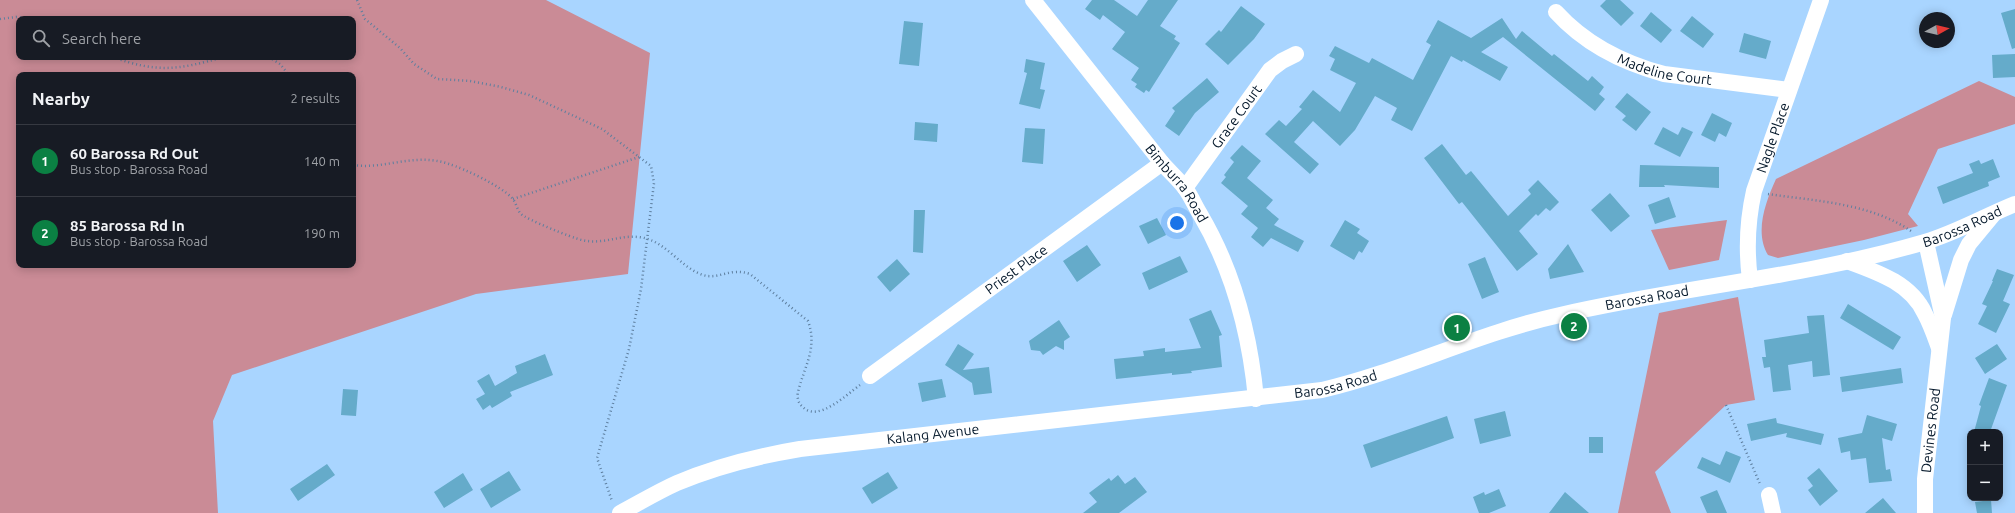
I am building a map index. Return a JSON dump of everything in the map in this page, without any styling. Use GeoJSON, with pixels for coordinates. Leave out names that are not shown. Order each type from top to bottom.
{"type":"FeatureCollection","features":[{"type":"Feature","properties":{"kind":"street","name":"Bimburra Road"},"geometry":{"type":"LineString","coordinates":[[1033,0],[1162,164],[1185,188],[1221,252],[1237,295],[1254,374],[1256,399]]}},
{"type":"Feature","properties":{"kind":"street","name":"Nagle Place"},"geometry":{"type":"LineString","coordinates":[[1750,280],[1747,237],[1748,217],[1754,192],[1821,0]]}},
{"type":"Feature","properties":{"kind":"street","name":"Madeline Court"},"geometry":{"type":"LineString","coordinates":[[1556,12],[1566,23],[1590,42],[1612,55],[1646,70],[1664,74],[1789,90]]}},
{"type":"Feature","properties":{"kind":"street","name":"Grace Court"},"geometry":{"type":"LineString","coordinates":[[1185,188],[1270,70],[1282,61],[1296,54]]}},
{"type":"Feature","properties":{"kind":"street","name":"Priest Place"},"geometry":{"type":"LineString","coordinates":[[870,376],[1162,164]]}},
{"type":"Feature","properties":{"kind":"street","name":"Barossa Road"},"geometry":{"type":"LineString","coordinates":[[1256,399],[1300,394],[1347,384],[1482,337],[1559,315],[1848,261],[1926,242],[2015,204]]}},
{"type":"Feature","properties":{"kind":"street","name":"Devines Road"},"geometry":{"type":"LineString","coordinates":[[1925,513],[1925,479],[1943,318],[1961,260],[1969,244],[1995,212]]}},
{"type":"Feature","properties":{"kind":"street","name":"Devines Road"},"geometry":{"type":"LineString","coordinates":[[1926,242],[1943,318]]}},
{"type":"Feature","properties":{"kind":"street","name":"Devines Road"},"geometry":{"type":"LineString","coordinates":[[1848,261],[1894,281],[1916,299],[1925,313],[1939,348]]}},
{"type":"Feature","properties":{"kind":"street","name":"Kalang Avenue"},"geometry":{"type":"LineString","coordinates":[[617,510],[697,475],[740,461],[770,454],[832,444],[1256,399]]}},
{"type":"Feature","properties":{"kind":"street"},"geometry":{"type":"LineString","coordinates":[[1769,495],[1774,513]]}},
{"type":"Feature","properties":{"kind":"path"},"geometry":{"type":"LineString","coordinates":[[357,0],[365,19],[400,48],[414,64],[437,79],[470,81],[501,87],[529,95],[602,129],[651,166],[654,183],[641,289],[629,349],[597,458],[617,510]]}},
{"type":"Feature","properties":{"kind":"path"},"geometry":{"type":"LineString","coordinates":[[0,19],[16,17]]}},
{"type":"Feature","properties":{"kind":"path"},"geometry":{"type":"LineString","coordinates":[[124,60],[155,69],[172,69],[210,60]]}},
{"type":"Feature","properties":{"kind":"path"},"geometry":{"type":"LineString","coordinates":[[274,60],[280,64],[287,72]]}},
{"type":"Feature","properties":{"kind":"path"},"geometry":{"type":"LineString","coordinates":[[513,199],[640,157]]}},
{"type":"Feature","properties":{"kind":"path"},"geometry":{"type":"LineString","coordinates":[[356,165],[428,159],[447,163],[504,190],[513,199],[521,214],[557,231],[582,240],[600,242],[637,236],[648,238],[664,247],[694,271],[704,275],[714,276],[733,271],[741,271],[750,274],[808,321],[812,331],[813,342],[810,358],[798,393],[799,403],[803,408],[810,411],[816,412],[830,407],[870,376]]}},
{"type":"Feature","properties":{"kind":"path"},"geometry":{"type":"LineString","coordinates":[[1754,192],[1845,205],[1901,225],[1926,242]]}},
{"type":"Feature","properties":{"kind":"path"},"geometry":{"type":"LineString","coordinates":[[1726,405],[1758,482],[1769,495]]}},
{"type":"Feature","properties":{"kind":"shaded area"},"geometry":{"type":"Polygon","coordinates":[[[0,0],[546,0],[650,53],[628,274],[476,294],[232,375],[213,421],[218,513],[0,513],[0,0]]]}},
{"type":"Feature","properties":{"kind":"shaded area"},"geometry":{"type":"Polygon","coordinates":[[[1979,81],[2015,97],[2015,124],[1938,149],[1908,214],[1918,226],[1864,240],[1778,258],[1768,255],[1762,237],[1763,217],[1765,207],[1776,179],[1979,81]]]}},
{"type":"Feature","properties":{"kind":"shaded area"},"geometry":{"type":"Polygon","coordinates":[[[1727,220],[1719,260],[1669,270],[1651,230],[1727,220]]]}},
{"type":"Feature","properties":{"kind":"shaded area"},"geometry":{"type":"Polygon","coordinates":[[[1738,297],[1755,400],[1726,405],[1655,472],[1671,513],[1618,513],[1659,313],[1738,297]]]}},
{"type":"Feature","properties":{"kind":"building"},"geometry":{"type":"Polygon","coordinates":[[[1092,0],[1114,0],[1137,16],[1148,0],[1178,0],[1160,26],[1176,36],[1174,39],[1180,43],[1149,92],[1146,90],[1144,93],[1135,87],[1137,84],[1131,80],[1139,68],[1112,49],[1125,32],[1103,15],[1100,20],[1085,9],[1092,0]]]}},
{"type":"Feature","properties":{"kind":"building"},"geometry":{"type":"Polygon","coordinates":[[[1606,0],[1620,0],[1634,13],[1621,26],[1600,6],[1606,0]]]}},
{"type":"Feature","properties":{"kind":"building"},"geometry":{"type":"Polygon","coordinates":[[[1241,6],[1265,24],[1254,39],[1228,65],[1205,44],[1219,30],[1221,32],[1241,6]]]}},
{"type":"Feature","properties":{"kind":"building"},"geometry":{"type":"Polygon","coordinates":[[[2015,9],[2015,48],[2012,49],[2001,13],[2015,9]]]}},
{"type":"Feature","properties":{"kind":"building"},"geometry":{"type":"Polygon","coordinates":[[[1651,12],[1672,30],[1661,43],[1640,26],[1651,12]]]}},
{"type":"Feature","properties":{"kind":"building"},"geometry":{"type":"Polygon","coordinates":[[[1692,16],[1714,34],[1703,48],[1680,31],[1692,16]]]}},
{"type":"Feature","properties":{"kind":"building"},"geometry":{"type":"Polygon","coordinates":[[[1502,18],[1516,39],[1522,31],[1552,56],[1554,54],[1588,81],[1592,76],[1604,87],[1599,94],[1605,99],[1595,111],[1503,37],[1481,52],[1508,67],[1500,81],[1463,60],[1462,62],[1451,56],[1412,131],[1391,120],[1397,108],[1375,96],[1355,130],[1340,146],[1313,121],[1294,142],[1319,164],[1310,174],[1265,134],[1279,120],[1286,126],[1302,109],[1299,107],[1313,90],[1340,112],[1356,83],[1330,70],[1335,59],[1329,56],[1335,46],[1369,63],[1372,58],[1413,80],[1431,45],[1426,42],[1438,20],[1471,38],[1502,18]]]}},
{"type":"Feature","properties":{"kind":"building"},"geometry":{"type":"Polygon","coordinates":[[[904,21],[923,23],[919,66],[899,64],[904,21]]]}},
{"type":"Feature","properties":{"kind":"building"},"geometry":{"type":"Polygon","coordinates":[[[1744,33],[1771,41],[1766,59],[1739,52],[1744,33]]]}},
{"type":"Feature","properties":{"kind":"building"},"geometry":{"type":"Polygon","coordinates":[[[2015,54],[2015,77],[1993,78],[1992,55],[2015,54]]]}},
{"type":"Feature","properties":{"kind":"building"},"geometry":{"type":"Polygon","coordinates":[[[1026,59],[1045,63],[1040,89],[1045,90],[1040,109],[1019,104],[1027,73],[1024,72],[1026,59]]]}},
{"type":"Feature","properties":{"kind":"building"},"geometry":{"type":"Polygon","coordinates":[[[1207,78],[1219,92],[1195,113],[1179,136],[1165,126],[1175,111],[1172,108],[1207,78]]]}},
{"type":"Feature","properties":{"kind":"building"},"geometry":{"type":"Polygon","coordinates":[[[1627,93],[1651,112],[1636,131],[1622,120],[1626,116],[1615,107],[1627,93]]]}},
{"type":"Feature","properties":{"kind":"building"},"geometry":{"type":"Polygon","coordinates":[[[1712,113],[1732,123],[1726,137],[1719,133],[1715,142],[1701,135],[1712,113]]]}},
{"type":"Feature","properties":{"kind":"building"},"geometry":{"type":"Polygon","coordinates":[[[915,122],[938,124],[937,142],[914,140],[915,122]]]}},
{"type":"Feature","properties":{"kind":"building"},"geometry":{"type":"Polygon","coordinates":[[[1663,127],[1678,135],[1682,127],[1693,132],[1680,157],[1654,144],[1663,127]]]}},
{"type":"Feature","properties":{"kind":"building"},"geometry":{"type":"Polygon","coordinates":[[[1025,128],[1045,129],[1043,164],[1022,162],[1025,128]]]}},
{"type":"Feature","properties":{"kind":"building"},"geometry":{"type":"Polygon","coordinates":[[[1442,144],[1466,175],[1471,171],[1508,216],[1531,194],[1528,190],[1538,180],[1559,202],[1550,211],[1546,208],[1538,216],[1536,214],[1519,231],[1538,254],[1517,271],[1462,202],[1459,204],[1424,158],[1442,144]]]}},
{"type":"Feature","properties":{"kind":"building"},"geometry":{"type":"Polygon","coordinates":[[[1242,145],[1261,161],[1247,178],[1273,200],[1266,208],[1279,219],[1274,225],[1304,241],[1298,252],[1271,238],[1263,247],[1251,237],[1258,228],[1241,214],[1248,206],[1221,183],[1226,177],[1224,175],[1234,162],[1230,158],[1242,145]]]}},
{"type":"Feature","properties":{"kind":"building"},"geometry":{"type":"Polygon","coordinates":[[[1993,159],[2000,177],[1988,182],[1989,186],[1943,204],[1937,187],[1973,173],[1969,164],[1979,160],[1981,164],[1993,159]]]}},
{"type":"Feature","properties":{"kind":"building"},"geometry":{"type":"Polygon","coordinates":[[[1640,165],[1719,167],[1719,188],[1664,185],[1665,187],[1639,187],[1640,165]]]}},
{"type":"Feature","properties":{"kind":"building"},"geometry":{"type":"Polygon","coordinates":[[[1610,193],[1630,216],[1611,232],[1591,210],[1610,193]]]}},
{"type":"Feature","properties":{"kind":"building"},"geometry":{"type":"Polygon","coordinates":[[[1669,197],[1676,217],[1655,224],[1648,205],[1669,197]]]}},
{"type":"Feature","properties":{"kind":"building"},"geometry":{"type":"Polygon","coordinates":[[[914,210],[925,210],[923,253],[913,252],[914,210]]]}},
{"type":"Feature","properties":{"kind":"building"},"geometry":{"type":"Polygon","coordinates":[[[1157,218],[1166,235],[1148,244],[1139,226],[1157,218]]]}},
{"type":"Feature","properties":{"kind":"building"},"geometry":{"type":"Polygon","coordinates":[[[1345,220],[1360,229],[1357,233],[1369,241],[1362,253],[1359,251],[1354,260],[1330,246],[1345,220]]]}},
{"type":"Feature","properties":{"kind":"building"},"geometry":{"type":"Polygon","coordinates":[[[1568,244],[1584,272],[1550,279],[1548,269],[1568,244]]]}},
{"type":"Feature","properties":{"kind":"building"},"geometry":{"type":"Polygon","coordinates":[[[1087,245],[1101,265],[1077,282],[1063,261],[1087,245]]]}},
{"type":"Feature","properties":{"kind":"building"},"geometry":{"type":"Polygon","coordinates":[[[1180,256],[1188,272],[1149,290],[1142,273],[1180,256]]]}},
{"type":"Feature","properties":{"kind":"building"},"geometry":{"type":"Polygon","coordinates":[[[1485,257],[1499,292],[1482,299],[1468,264],[1485,257]]]}},
{"type":"Feature","properties":{"kind":"building"},"geometry":{"type":"Polygon","coordinates":[[[897,259],[910,274],[890,292],[877,277],[897,259]]]}},
{"type":"Feature","properties":{"kind":"building"},"geometry":{"type":"Polygon","coordinates":[[[1997,269],[2014,275],[2003,301],[2010,304],[1996,333],[1978,324],[1987,306],[1982,304],[1997,269]]]}},
{"type":"Feature","properties":{"kind":"building"},"geometry":{"type":"Polygon","coordinates":[[[1848,304],[1901,337],[1893,350],[1840,318],[1848,304]]]}},
{"type":"Feature","properties":{"kind":"building"},"geometry":{"type":"Polygon","coordinates":[[[1211,310],[1222,335],[1219,336],[1222,367],[1191,371],[1192,373],[1172,375],[1172,373],[1116,379],[1114,359],[1144,356],[1143,351],[1165,348],[1165,352],[1201,348],[1189,319],[1211,310]]]}},
{"type":"Feature","properties":{"kind":"building"},"geometry":{"type":"Polygon","coordinates":[[[1824,315],[1830,375],[1813,377],[1812,361],[1788,365],[1791,390],[1773,392],[1770,367],[1764,368],[1762,357],[1766,357],[1764,340],[1809,333],[1807,316],[1824,315]]]}},
{"type":"Feature","properties":{"kind":"building"},"geometry":{"type":"Polygon","coordinates":[[[1059,320],[1070,337],[1064,341],[1064,350],[1056,346],[1043,355],[1040,351],[1031,350],[1029,341],[1059,320]]]}},
{"type":"Feature","properties":{"kind":"building"},"geometry":{"type":"Polygon","coordinates":[[[958,344],[974,354],[963,370],[989,367],[992,393],[974,395],[972,383],[945,365],[958,344]]]}},
{"type":"Feature","properties":{"kind":"building"},"geometry":{"type":"Polygon","coordinates":[[[1997,344],[2007,359],[1985,374],[1975,358],[1997,344]]]}},
{"type":"Feature","properties":{"kind":"building"},"geometry":{"type":"Polygon","coordinates":[[[545,354],[553,375],[510,392],[512,396],[492,408],[490,405],[483,410],[476,399],[485,394],[477,381],[489,374],[495,386],[517,373],[515,366],[545,354]]]}},
{"type":"Feature","properties":{"kind":"building"},"geometry":{"type":"Polygon","coordinates":[[[1901,368],[1903,383],[1842,392],[1840,377],[1901,368]]]}},
{"type":"Feature","properties":{"kind":"building"},"geometry":{"type":"Polygon","coordinates":[[[1989,378],[2007,385],[1991,429],[1975,429],[1981,406],[1979,405],[1989,378]]]}},
{"type":"Feature","properties":{"kind":"building"},"geometry":{"type":"Polygon","coordinates":[[[942,379],[946,397],[922,402],[918,383],[942,379]]]}},
{"type":"Feature","properties":{"kind":"building"},"geometry":{"type":"Polygon","coordinates":[[[343,389],[358,390],[356,416],[341,415],[343,389]]]}},
{"type":"Feature","properties":{"kind":"building"},"geometry":{"type":"Polygon","coordinates":[[[1505,411],[1511,436],[1480,444],[1474,419],[1505,411]]]}},
{"type":"Feature","properties":{"kind":"building"},"geometry":{"type":"Polygon","coordinates":[[[1867,415],[1897,424],[1892,441],[1882,438],[1886,470],[1890,469],[1892,481],[1869,483],[1866,458],[1851,460],[1850,451],[1841,453],[1838,438],[1862,433],[1867,415]]]}},
{"type":"Feature","properties":{"kind":"building"},"geometry":{"type":"Polygon","coordinates":[[[1447,416],[1454,438],[1371,468],[1363,445],[1447,416]]]}},
{"type":"Feature","properties":{"kind":"building"},"geometry":{"type":"Polygon","coordinates":[[[1776,418],[1777,423],[1824,434],[1821,445],[1786,437],[1787,433],[1751,441],[1747,424],[1776,418]]]}},
{"type":"Feature","properties":{"kind":"building"},"geometry":{"type":"Polygon","coordinates":[[[1589,437],[1603,437],[1603,453],[1589,453],[1589,437]]]}},
{"type":"Feature","properties":{"kind":"building"},"geometry":{"type":"Polygon","coordinates":[[[1726,451],[1741,457],[1730,483],[1697,468],[1702,457],[1720,465],[1726,451]]]}},
{"type":"Feature","properties":{"kind":"building"},"geometry":{"type":"Polygon","coordinates":[[[327,464],[335,475],[298,501],[290,489],[327,464]]]}},
{"type":"Feature","properties":{"kind":"building"},"geometry":{"type":"Polygon","coordinates":[[[1819,468],[1838,491],[1820,506],[1808,490],[1813,486],[1807,478],[1819,468]]]}},
{"type":"Feature","properties":{"kind":"building"},"geometry":{"type":"Polygon","coordinates":[[[509,471],[521,490],[491,508],[480,489],[509,471]]]}},
{"type":"Feature","properties":{"kind":"building"},"geometry":{"type":"Polygon","coordinates":[[[888,472],[898,488],[872,504],[862,488],[888,472]]]}},
{"type":"Feature","properties":{"kind":"building"},"geometry":{"type":"Polygon","coordinates":[[[463,473],[473,490],[444,508],[434,492],[463,473]]]}},
{"type":"Feature","properties":{"kind":"building"},"geometry":{"type":"Polygon","coordinates":[[[1118,475],[1125,484],[1135,477],[1147,492],[1119,513],[1083,513],[1097,502],[1089,493],[1109,478],[1111,481],[1118,475]]]}},
{"type":"Feature","properties":{"kind":"building"},"geometry":{"type":"Polygon","coordinates":[[[1499,489],[1506,506],[1489,513],[1479,513],[1473,497],[1484,492],[1485,495],[1499,489]]]}},
{"type":"Feature","properties":{"kind":"building"},"geometry":{"type":"Polygon","coordinates":[[[1717,490],[1727,513],[1707,513],[1700,497],[1717,490]]]}},
{"type":"Feature","properties":{"kind":"building"},"geometry":{"type":"Polygon","coordinates":[[[1565,492],[1589,513],[1549,513],[1565,492]]]}},
{"type":"Feature","properties":{"kind":"building"},"geometry":{"type":"Polygon","coordinates":[[[1883,498],[1896,513],[1865,513],[1883,498]]]}},
{"type":"Feature","properties":{"kind":"building"},"geometry":{"type":"Polygon","coordinates":[[[1991,501],[1992,513],[1977,513],[1975,502],[1991,501]]]}},
{"type":"Feature","properties":{"kind":"place","name":"85 Barossa Rd In"},"geometry":{"type":"Point","coordinates":[1574,326]}},
{"type":"Feature","properties":{"kind":"place","name":"60 Barossa Rd Out"},"geometry":{"type":"Point","coordinates":[1457,328]}}]}
